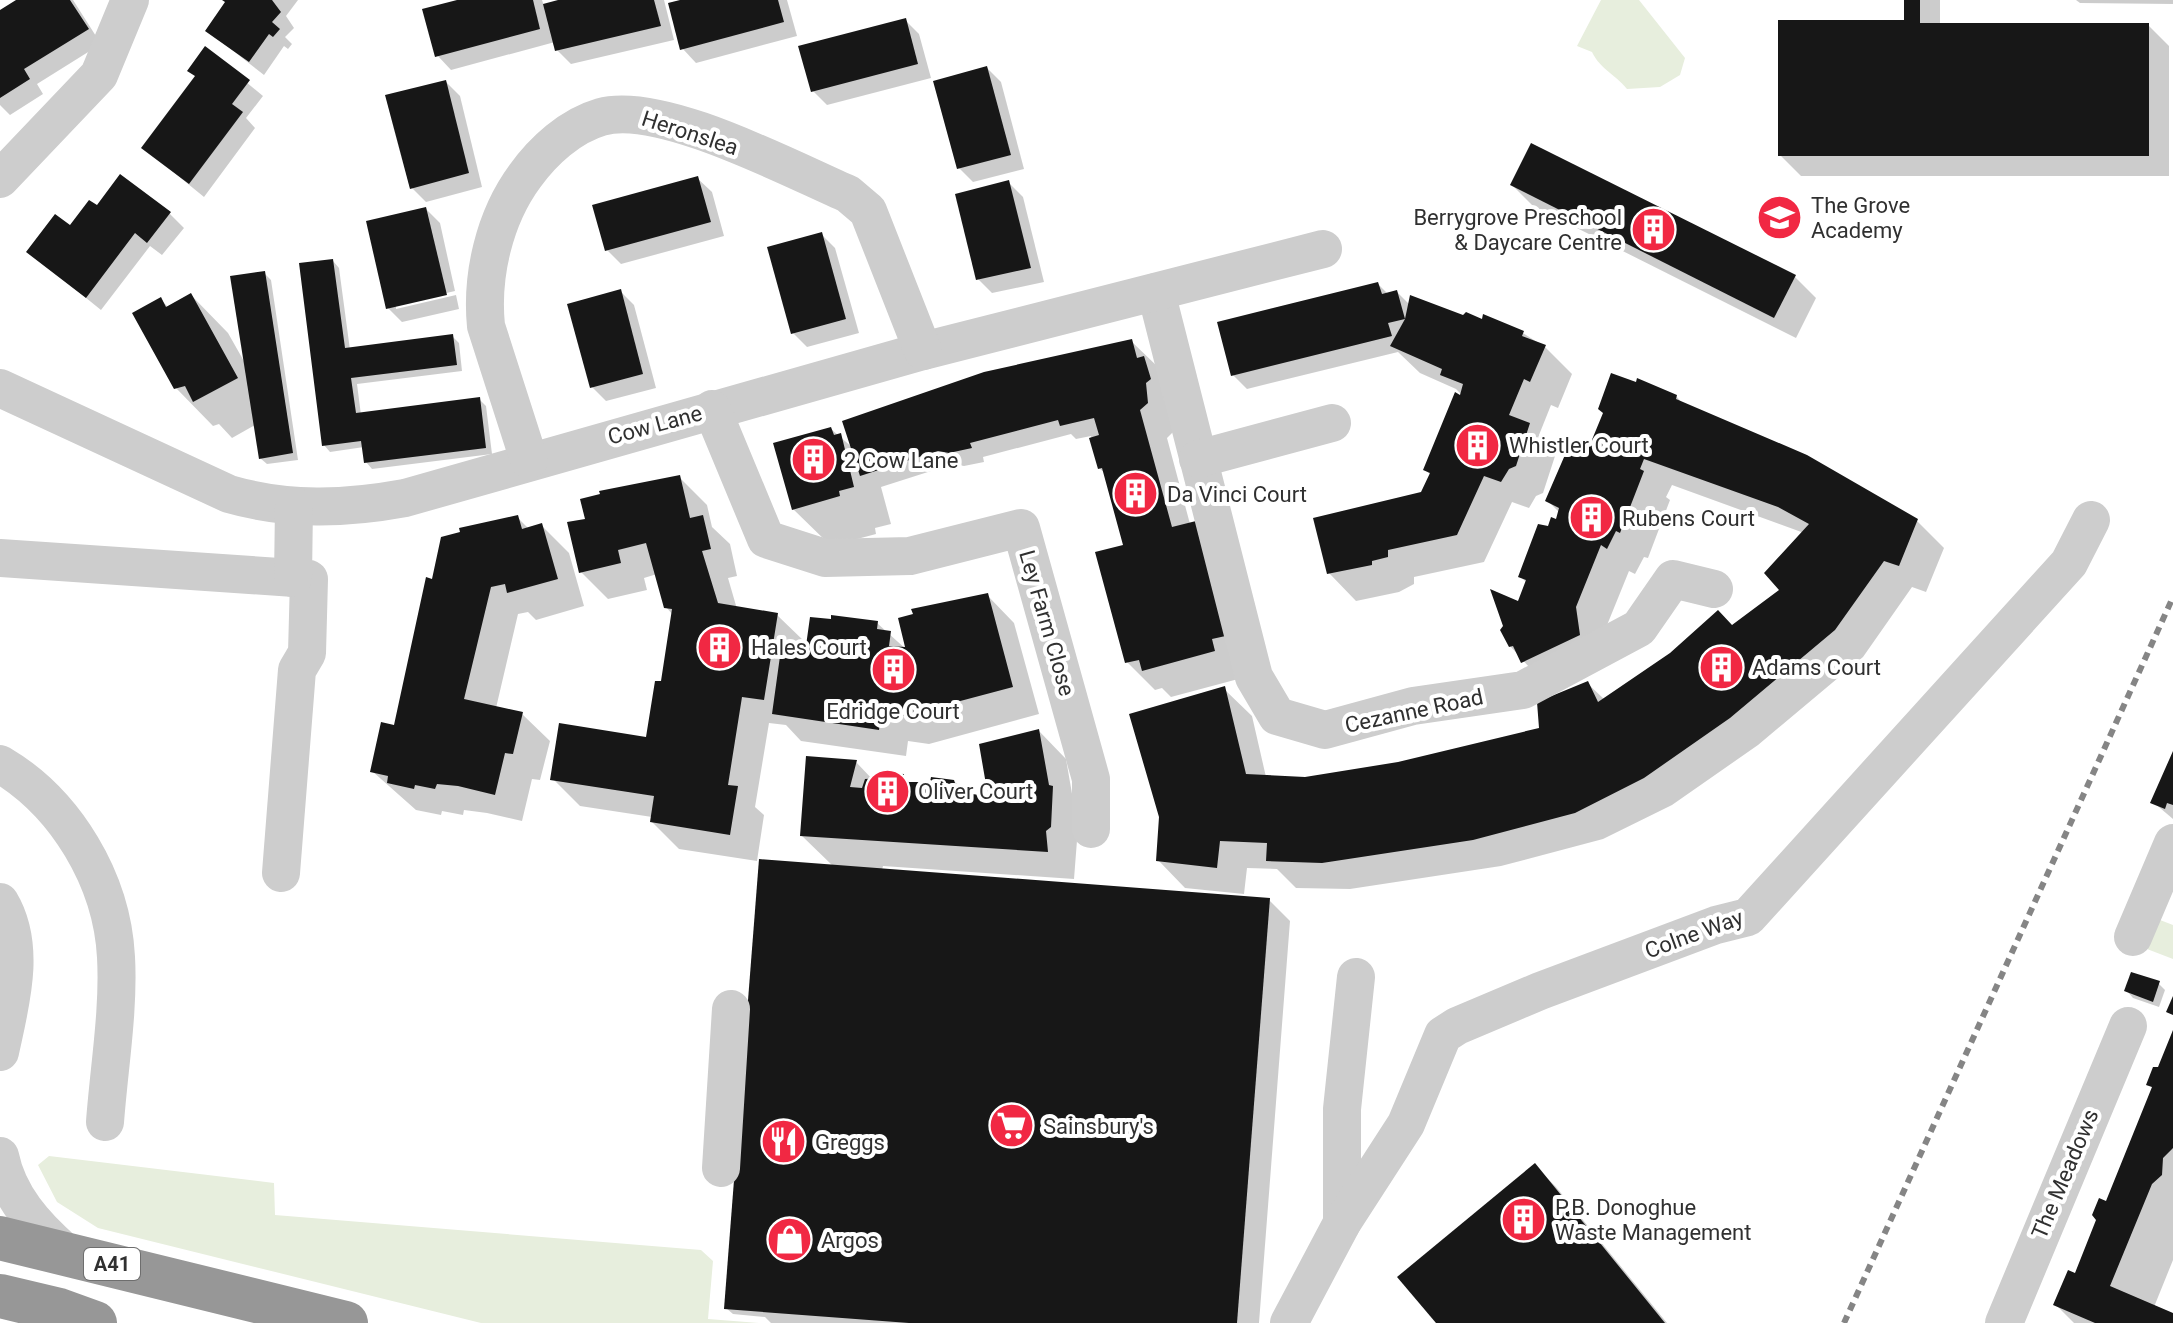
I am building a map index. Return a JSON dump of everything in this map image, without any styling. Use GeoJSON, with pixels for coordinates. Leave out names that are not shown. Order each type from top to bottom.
{"type":"FeatureCollection","features":[{"type":"Feature","properties":{"kind":"highway","name":"A41"},"geometry":{"type":"LineString","coordinates":[[0,1238],[346,1323]]}},
{"type":"Feature","properties":{"kind":"highway"},"geometry":{"type":"LineString","coordinates":[[0,1296],[59,1310],[95,1323]]}},
{"type":"Feature","properties":{"kind":"street"},"geometry":{"type":"LineString","coordinates":[[0,179],[99,75],[130,0]]}},
{"type":"Feature","properties":{"kind":"street","name":"Heronslea"},"geometry":{"type":"LineString","coordinates":[[529,460],[486,326],[484,304],[490,257],[501,220],[518,186],[540,156],[562,138],[601,117],[629,114],[664,120],[848,194],[868,211],[923,351]]}},
{"type":"Feature","properties":{"kind":"street","name":"Cow Lane"},"geometry":{"type":"LineString","coordinates":[[0,388],[193,480],[262,504],[364,505],[405,498],[529,460],[923,351],[1323,249]]}},
{"type":"Feature","properties":{"kind":"street","name":"Cezanne Road"},"geometry":{"type":"LineString","coordinates":[[1156,292],[1254,677],[1277,716],[1325,730],[1413,706],[1523,690],[1639,628],[1673,579],[1714,589]]}},
{"type":"Feature","properties":{"kind":"street","name":"Ley Farm Close"},"geometry":{"type":"LineString","coordinates":[[712,409],[766,539],[825,558],[910,556],[1021,528],[1091,779],[1091,829]]}},
{"type":"Feature","properties":{"kind":"street"},"geometry":{"type":"LineString","coordinates":[[1198,459],[1332,423]]}},
{"type":"Feature","properties":{"kind":"street"},"geometry":{"type":"LineString","coordinates":[[293,578],[294,506]]}},
{"type":"Feature","properties":{"kind":"street","name":"Colne Way"},"geometry":{"type":"LineString","coordinates":[[1289,1323],[1342,1223],[1406,1124],[1443,1035],[1540,991],[1716,925],[1748,917],[2069,563],[2091,520]]}},
{"type":"Feature","properties":{"kind":"street"},"geometry":{"type":"LineString","coordinates":[[0,558],[309,579],[307,653],[297,670],[281,873]]}},
{"type":"Feature","properties":{"kind":"street"},"geometry":{"type":"LineString","coordinates":[[3,766],[64,821],[79,841],[101,890],[116,958],[105,1122]]}},
{"type":"Feature","properties":{"kind":"street"},"geometry":{"type":"LineString","coordinates":[[2133,937],[2162,902],[2173,843]]}},
{"type":"Feature","properties":{"kind":"street"},"geometry":{"type":"LineString","coordinates":[[0,902],[11,938],[15,966],[0,1052]]}},
{"type":"Feature","properties":{"kind":"street","name":"Colne Way"},"geometry":{"type":"LineString","coordinates":[[1342,1223],[1342,1109],[1356,977]]}},
{"type":"Feature","properties":{"kind":"street"},"geometry":{"type":"LineString","coordinates":[[721,1168],[731,1009]]}},
{"type":"Feature","properties":{"kind":"street","name":"The Meadows"},"geometry":{"type":"LineString","coordinates":[[2004,1323],[2128,1026]]}},
{"type":"Feature","properties":{"kind":"street"},"geometry":{"type":"LineString","coordinates":[[0,1156],[3,1170],[26,1213],[65,1252]]}},
{"type":"Feature","properties":{"kind":"green space"},"geometry":{"type":"Polygon","coordinates":[[[1601,0],[1639,0],[1685,58],[1680,75],[1660,87],[1627,89],[1599,63],[1592,52],[1577,46],[1601,0]]]}},
{"type":"Feature","properties":{"kind":"green space"},"geometry":{"type":"Polygon","coordinates":[[[2160,920],[2173,925],[2173,959],[2147,949],[2160,920]]]}},
{"type":"Feature","properties":{"kind":"green space"},"geometry":{"type":"Polygon","coordinates":[[[49,1156],[274,1183],[275,1215],[701,1250],[713,1261],[708,1319],[759,1323],[481,1323],[98,1228],[57,1202],[38,1165],[49,1156]]]}},
{"type":"Feature","properties":{"kind":"building"},"geometry":{"type":"Polygon","coordinates":[[[16,0],[70,0],[89,29],[24,69],[30,79],[0,98],[0,10],[16,0]]]}},
{"type":"Feature","properties":{"kind":"building"},"geometry":{"type":"Polygon","coordinates":[[[222,0],[272,0],[281,12],[272,22],[280,29],[273,37],[269,34],[249,62],[205,31],[225,2],[222,0]]]}},
{"type":"Feature","properties":{"kind":"building"},"geometry":{"type":"Polygon","coordinates":[[[457,0],[533,0],[540,29],[435,57],[422,9],[457,0]]]}},
{"type":"Feature","properties":{"kind":"building"},"geometry":{"type":"Polygon","coordinates":[[[558,0],[654,0],[661,26],[555,51],[543,4],[558,0]]]}},
{"type":"Feature","properties":{"kind":"building"},"geometry":{"type":"Polygon","coordinates":[[[680,0],[778,0],[784,22],[680,50],[668,3],[680,0]]]}},
{"type":"Feature","properties":{"kind":"building"},"geometry":{"type":"Polygon","coordinates":[[[1904,0],[1920,0],[1920,23],[2149,23],[2149,156],[1778,156],[1778,20],[1904,20],[1904,0]]]}},
{"type":"Feature","properties":{"kind":"building"},"geometry":{"type":"Polygon","coordinates":[[[906,18],[918,64],[811,92],[798,46],[906,18]]]}},
{"type":"Feature","properties":{"kind":"building"},"geometry":{"type":"Polygon","coordinates":[[[205,46],[250,80],[232,104],[243,112],[189,184],[141,148],[195,76],[187,71],[205,46]]]}},
{"type":"Feature","properties":{"kind":"building"},"geometry":{"type":"Polygon","coordinates":[[[987,66],[1011,155],[957,169],[933,81],[987,66]]]}},
{"type":"Feature","properties":{"kind":"building"},"geometry":{"type":"Polygon","coordinates":[[[446,80],[469,173],[410,189],[385,95],[446,80]]]}},
{"type":"Feature","properties":{"kind":"building","name":"Berrygrove Preschool & Daycare Centre"},"geometry":{"type":"Polygon","coordinates":[[[1531,143],[1796,275],[1774,318],[1510,185],[1531,143]]]}},
{"type":"Feature","properties":{"kind":"building"},"geometry":{"type":"Polygon","coordinates":[[[120,174],[171,212],[147,243],[135,233],[86,298],[26,252],[55,214],[70,225],[89,200],[97,205],[120,174]]]}},
{"type":"Feature","properties":{"kind":"building"},"geometry":{"type":"Polygon","coordinates":[[[698,176],[711,222],[605,251],[592,205],[698,176]]]}},
{"type":"Feature","properties":{"kind":"building"},"geometry":{"type":"Polygon","coordinates":[[[1009,180],[1031,268],[976,280],[955,194],[1009,180]]]}},
{"type":"Feature","properties":{"kind":"building"},"geometry":{"type":"Polygon","coordinates":[[[426,207],[447,295],[386,309],[366,221],[426,207]]]}},
{"type":"Feature","properties":{"kind":"building"},"geometry":{"type":"Polygon","coordinates":[[[822,232],[846,319],[791,334],[767,247],[822,232]]]}},
{"type":"Feature","properties":{"kind":"building"},"geometry":{"type":"Polygon","coordinates":[[[333,259],[345,348],[453,334],[457,365],[351,378],[356,413],[480,397],[486,448],[364,463],[361,441],[322,446],[299,263],[333,259]]]}},
{"type":"Feature","properties":{"kind":"building"},"geometry":{"type":"Polygon","coordinates":[[[265,271],[293,453],[259,459],[230,276],[265,271]]]}},
{"type":"Feature","properties":{"kind":"building"},"geometry":{"type":"Polygon","coordinates":[[[1378,282],[1382,294],[1397,290],[1405,319],[1388,323],[1392,336],[1231,376],[1217,322],[1378,282]]]}},
{"type":"Feature","properties":{"kind":"building"},"geometry":{"type":"Polygon","coordinates":[[[621,289],[643,374],[590,388],[567,304],[621,289]]]}},
{"type":"Feature","properties":{"kind":"building"},"geometry":{"type":"Polygon","coordinates":[[[191,293],[238,378],[193,402],[185,386],[174,389],[132,313],[161,297],[166,307],[191,293]]]}},
{"type":"Feature","properties":{"kind":"building","name":"Whistler Court"},"geometry":{"type":"Polygon","coordinates":[[[1410,295],[1463,315],[1466,312],[1482,319],[1483,314],[1524,331],[1522,336],[1546,345],[1530,382],[1524,379],[1509,415],[1530,423],[1516,466],[1509,469],[1501,482],[1484,476],[1457,535],[1388,550],[1388,557],[1372,561],[1372,565],[1327,574],[1313,518],[1421,492],[1430,473],[1423,470],[1455,392],[1460,395],[1463,384],[1440,375],[1442,369],[1390,346],[1405,319],[1410,295]]]}},
{"type":"Feature","properties":{"kind":"building","name":"Da Vinci Court"},"geometry":{"type":"Polygon","coordinates":[[[1132,339],[1137,358],[1144,356],[1151,379],[1146,383],[1148,403],[1140,410],[1172,527],[1200,520],[1230,635],[1212,639],[1215,651],[1142,671],[1139,660],[1125,663],[1095,552],[1123,545],[1102,468],[1098,469],[1089,438],[1099,435],[1094,418],[1060,426],[1058,420],[970,443],[972,448],[949,453],[938,451],[860,476],[842,421],[984,372],[1132,339]]]}},
{"type":"Feature","properties":{"kind":"building","name":"Adams Court"},"geometry":{"type":"Polygon","coordinates":[[[1611,373],[1636,382],[1637,378],[1677,395],[1676,399],[1807,455],[1918,519],[1899,566],[1884,561],[1835,630],[1730,718],[1644,778],[1575,813],[1473,840],[1322,863],[1266,861],[1267,843],[1220,841],[1217,868],[1156,861],[1159,817],[1129,714],[1225,686],[1246,774],[1305,777],[1398,762],[1539,728],[1537,702],[1588,681],[1598,702],[1670,653],[1718,610],[1732,625],[1779,590],[1764,573],[1809,524],[1778,507],[1644,459],[1640,469],[1644,471],[1620,533],[1616,531],[1607,549],[1601,545],[1576,607],[1580,635],[1521,663],[1500,630],[1503,626],[1490,589],[1518,601],[1526,580],[1518,577],[1538,524],[1548,526],[1551,517],[1556,519],[1559,508],[1545,501],[1571,441],[1589,447],[1603,413],[1598,409],[1611,373]]]}},
{"type":"Feature","properties":{"kind":"building","name":"2 Cow Lane"},"geometry":{"type":"Polygon","coordinates":[[[831,427],[834,435],[841,433],[854,487],[839,491],[840,496],[792,510],[773,443],[831,427]]]}},
{"type":"Feature","properties":{"kind":"building","name":"Hales Court"},"geometry":{"type":"Polygon","coordinates":[[[680,475],[690,518],[703,515],[711,549],[702,551],[718,603],[778,613],[764,700],[742,697],[728,785],[738,786],[730,835],[650,822],[654,796],[550,780],[559,723],[646,737],[655,681],[661,681],[672,609],[664,608],[646,543],[618,550],[621,563],[579,573],[567,522],[585,519],[580,499],[600,494],[599,491],[680,475]]]}},
{"type":"Feature","properties":{"kind":"building"},"geometry":{"type":"Polygon","coordinates":[[[518,515],[522,529],[542,523],[558,579],[507,593],[505,584],[491,587],[464,699],[523,712],[513,754],[505,753],[495,795],[458,786],[437,784],[435,789],[415,785],[414,789],[387,783],[388,776],[370,772],[381,722],[394,725],[426,577],[432,579],[441,537],[460,532],[459,528],[518,515]]]}},
{"type":"Feature","properties":{"kind":"building","name":"Edridge Court"},"geometry":{"type":"Polygon","coordinates":[[[988,593],[1013,687],[900,717],[881,714],[879,730],[772,714],[781,649],[805,653],[810,617],[831,619],[831,615],[878,621],[877,629],[891,631],[889,646],[905,647],[898,618],[913,614],[911,609],[988,593]]]}},
{"type":"Feature","properties":{"kind":"building","name":"Oliver Court"},"geometry":{"type":"Polygon","coordinates":[[[1039,729],[1049,785],[1053,786],[1051,827],[1046,831],[1048,852],[800,836],[806,756],[857,760],[850,787],[862,788],[865,779],[879,778],[881,773],[904,774],[904,782],[930,782],[931,777],[954,780],[956,786],[970,787],[972,794],[988,796],[979,744],[1039,729]]]}},
{"type":"Feature","properties":{"kind":"building"},"geometry":{"type":"Polygon","coordinates":[[[2173,751],[2173,805],[2167,803],[2165,809],[2150,803],[2173,751]]]}},
{"type":"Feature","properties":{"kind":"building","name":"Sainsbury's"},"geometry":{"type":"Polygon","coordinates":[[[759,859],[1270,898],[1237,1323],[909,1323],[724,1309],[759,859]]]}},
{"type":"Feature","properties":{"kind":"building"},"geometry":{"type":"Polygon","coordinates":[[[2131,972],[2160,981],[2153,1002],[2124,991],[2131,972]]]}},
{"type":"Feature","properties":{"kind":"building"},"geometry":{"type":"Polygon","coordinates":[[[2173,996],[2173,1015],[2166,1012],[2173,996]]]}},
{"type":"Feature","properties":{"kind":"building"},"geometry":{"type":"Polygon","coordinates":[[[2173,1030],[2173,1148],[2163,1158],[2162,1175],[2152,1184],[2110,1286],[2173,1313],[2173,1323],[2095,1323],[2053,1305],[2068,1270],[2075,1273],[2096,1220],[2092,1215],[2099,1198],[2106,1201],[2152,1087],[2146,1085],[2153,1067],[2158,1067],[2173,1030]]]}},
{"type":"Feature","properties":{"kind":"building","name":"P.B. Donoghue Waste Management"},"geometry":{"type":"Polygon","coordinates":[[[1535,1163],[1665,1323],[1436,1323],[1397,1277],[1535,1163]]]}},
{"type":"Feature","properties":{"kind":"railway"},"geometry":{"type":"LineString","coordinates":[[1844,1323],[2173,597]]}},
{"type":"Feature","properties":{"kind":"place","name":"The Grove Academy"},"geometry":{"type":"Point","coordinates":[1780,218]}},
{"type":"Feature","properties":{"kind":"place","name":"Berrygrove Preschool & Daycare Centre"},"geometry":{"type":"Point","coordinates":[1653,230]}},
{"type":"Feature","properties":{"kind":"place","name":"Whistler Court"},"geometry":{"type":"Point","coordinates":[1478,445]}},
{"type":"Feature","properties":{"kind":"place","name":"2 Cow Lane"},"geometry":{"type":"Point","coordinates":[813,460]}},
{"type":"Feature","properties":{"kind":"place","name":"Da Vinci Court"},"geometry":{"type":"Point","coordinates":[1136,494]}},
{"type":"Feature","properties":{"kind":"place","name":"Rubens Court"},"geometry":{"type":"Point","coordinates":[1591,518]}},
{"type":"Feature","properties":{"kind":"place","name":"Hales Court"},"geometry":{"type":"Point","coordinates":[720,647]}},
{"type":"Feature","properties":{"kind":"place","name":"Adams Court"},"geometry":{"type":"Point","coordinates":[1721,667]}},
{"type":"Feature","properties":{"kind":"place","name":"Edridge Court"},"geometry":{"type":"Point","coordinates":[893,670]}},
{"type":"Feature","properties":{"kind":"place","name":"Oliver Court"},"geometry":{"type":"Point","coordinates":[887,791]}},
{"type":"Feature","properties":{"kind":"place","name":"Sainsbury's"},"geometry":{"type":"Point","coordinates":[1012,1126]}},
{"type":"Feature","properties":{"kind":"place","name":"Greggs"},"geometry":{"type":"Point","coordinates":[784,1142]}},
{"type":"Feature","properties":{"kind":"place","name":"P.B. Donoghue Waste Management"},"geometry":{"type":"Point","coordinates":[1524,1220]}},
{"type":"Feature","properties":{"kind":"place","name":"Argos"},"geometry":{"type":"Point","coordinates":[790,1240]}}]}
